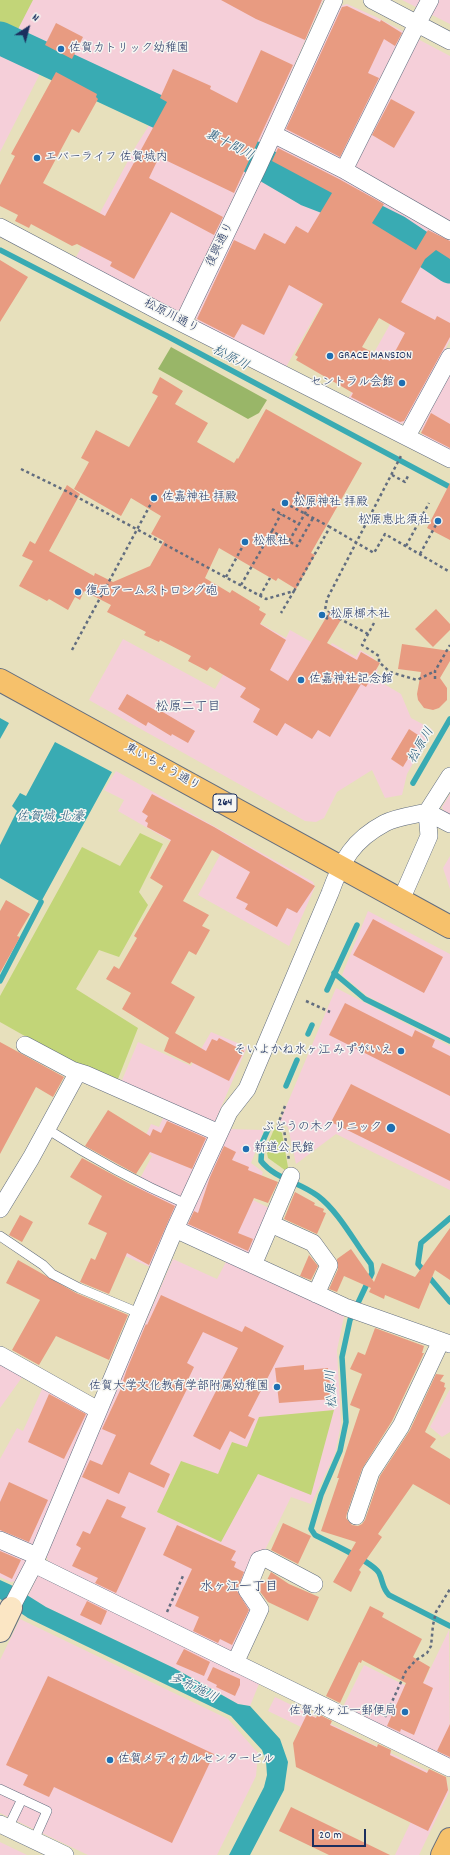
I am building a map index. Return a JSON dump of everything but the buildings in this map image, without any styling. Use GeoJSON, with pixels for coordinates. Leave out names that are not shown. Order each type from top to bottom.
{"type":"FeatureCollection","features":[{"type":"Feature","properties":{"kind":"main road","name":"東いちょう通り"},"geometry":{"type":"LineString","coordinates":[[0,680],[450,927]]}},
{"type":"Feature","properties":{"kind":"main road"},"geometry":{"type":"LineString","coordinates":[[442,1855],[450,1839]]}},
{"type":"Feature","properties":{"kind":"street","name":"復興通り"},"geometry":{"type":"LineString","coordinates":[[183,323],[261,162],[334,0]]}},
{"type":"Feature","properties":{"kind":"street"},"geometry":{"type":"LineString","coordinates":[[372,0],[450,41]]}},
{"type":"Feature","properties":{"kind":"street"},"geometry":{"type":"LineString","coordinates":[[344,170],[430,0]]}},
{"type":"Feature","properties":{"kind":"street"},"geometry":{"type":"LineString","coordinates":[[273,134],[344,170],[450,231]]}},
{"type":"Feature","properties":{"kind":"street","name":"松原川通り"},"geometry":{"type":"LineString","coordinates":[[0,227],[166,320],[183,323],[405,444],[450,459]]}},
{"type":"Feature","properties":{"kind":"street"},"geometry":{"type":"LineString","coordinates":[[405,444],[450,357]]}},
{"type":"Feature","properties":{"kind":"street"},"geometry":{"type":"LineString","coordinates":[[400,900],[429,836],[427,812],[450,776]]}},
{"type":"Feature","properties":{"kind":"street"},"geometry":{"type":"LineString","coordinates":[[0,1631],[35,1560],[186,1204],[229,1112],[247,1089],[340,867],[356,843],[386,822],[427,812],[450,824]]}},
{"type":"Feature","properties":{"kind":"street"},"geometry":{"type":"LineString","coordinates":[[25,1045],[78,1072],[219,1133]]}},
{"type":"Feature","properties":{"kind":"street"},"geometry":{"type":"LineString","coordinates":[[0,1209],[47,1129],[78,1072]]}},
{"type":"Feature","properties":{"kind":"street"},"geometry":{"type":"LineString","coordinates":[[253,1265],[290,1181]]}},
{"type":"Feature","properties":{"kind":"street"},"geometry":{"type":"LineString","coordinates":[[271,1224],[313,1243],[329,1265],[316,1294]]}},
{"type":"Feature","properties":{"kind":"street"},"geometry":{"type":"LineString","coordinates":[[175,1229],[345,1307],[445,1343],[400,1426],[371,1472],[356,1516]]}},
{"type":"Feature","properties":{"kind":"street"},"geometry":{"type":"LineString","coordinates":[[0,1355],[98,1410]]}},
{"type":"Feature","properties":{"kind":"street"},"geometry":{"type":"LineString","coordinates":[[0,1540],[160,1627],[450,1768]]}},
{"type":"Feature","properties":{"kind":"street"},"geometry":{"type":"LineString","coordinates":[[235,1663],[260,1609],[247,1590],[259,1560],[265,1558],[314,1584]]}},
{"type":"Feature","properties":{"kind":"street"},"geometry":{"type":"LineString","coordinates":[[4,1826],[65,1855]]}},
{"type":"Feature","properties":{"kind":"lane"},"geometry":{"type":"LineString","coordinates":[[47,1129],[75,1147],[141,1184],[186,1204]]}},
{"type":"Feature","properties":{"kind":"lane"},"geometry":{"type":"LineString","coordinates":[[0,1236],[43,1264],[52,1274],[79,1288],[139,1313]]}},
{"type":"Feature","properties":{"kind":"lane"},"geometry":{"type":"LineString","coordinates":[[0,1789],[47,1811],[34,1840]]}},
{"type":"Feature","properties":{"kind":"lane"},"geometry":{"type":"LineString","coordinates":[[4,1826],[22,1799]]}},
{"type":"Feature","properties":{"kind":"path"},"geometry":{"type":"LineString","coordinates":[[325,618],[327,599],[393,474],[405,444]]}},
{"type":"Feature","properties":{"kind":"path"},"geometry":{"type":"LineString","coordinates":[[21,469],[137,529],[266,599],[294,591]]}},
{"type":"Feature","properties":{"kind":"path"},"geometry":{"type":"LineString","coordinates":[[393,474],[405,482],[408,476]]}},
{"type":"Feature","properties":{"kind":"path"},"geometry":{"type":"LineString","coordinates":[[289,541],[312,501],[294,491]]}},
{"type":"Feature","properties":{"kind":"path"},"geometry":{"type":"LineString","coordinates":[[72,650],[154,498]]}},
{"type":"Feature","properties":{"kind":"path"},"geometry":{"type":"LineString","coordinates":[[285,502],[374,552],[384,534],[450,572]]}},
{"type":"Feature","properties":{"kind":"path"},"geometry":{"type":"LineString","coordinates":[[406,546],[429,503]]}},
{"type":"Feature","properties":{"kind":"path"},"geometry":{"type":"LineString","coordinates":[[272,508],[299,524]]}},
{"type":"Feature","properties":{"kind":"path"},"geometry":{"type":"LineString","coordinates":[[241,585],[281,514]]}},
{"type":"Feature","properties":{"kind":"path"},"geometry":{"type":"LineString","coordinates":[[272,531],[297,546],[313,518]]}},
{"type":"Feature","properties":{"kind":"path"},"geometry":{"type":"LineString","coordinates":[[420,554],[438,521]]}},
{"type":"Feature","properties":{"kind":"path"},"geometry":{"type":"LineString","coordinates":[[281,613],[330,527]]}},
{"type":"Feature","properties":{"kind":"path"},"geometry":{"type":"LineString","coordinates":[[226,577],[246,542]]}},
{"type":"Feature","properties":{"kind":"path"},"geometry":{"type":"LineString","coordinates":[[260,596],[270,578]]}},
{"type":"Feature","properties":{"kind":"path"},"geometry":{"type":"LineString","coordinates":[[325,618],[329,611]]}},
{"type":"Feature","properties":{"kind":"path"},"geometry":{"type":"LineString","coordinates":[[325,618],[331,614],[368,634]]}},
{"type":"Feature","properties":{"kind":"path"},"geometry":{"type":"LineString","coordinates":[[374,623],[362,645],[379,656],[379,662],[390,672],[417,680],[435,671]]}},
{"type":"Feature","properties":{"kind":"path"},"geometry":{"type":"LineString","coordinates":[[435,679],[435,671],[450,645]]}},
{"type":"Feature","properties":{"kind":"path"},"geometry":{"type":"LineString","coordinates":[[306,1001],[330,1012]]}},
{"type":"Feature","properties":{"kind":"path"},"geometry":{"type":"LineString","coordinates":[[285,1106],[278,1124],[284,1130],[290,1181]]}},
{"type":"Feature","properties":{"kind":"path"},"geometry":{"type":"LineString","coordinates":[[160,1627],[183,1576]]}},
{"type":"Feature","properties":{"kind":"path"},"geometry":{"type":"LineString","coordinates":[[378,1732],[406,1671],[416,1660],[427,1653],[431,1646],[433,1624],[436,1612],[450,1589]]}},
{"type":"Feature","properties":{"kind":"shaded area"},"geometry":{"type":"Polygon","coordinates":[[[0,0],[323,0],[235,200],[181,310],[173,312],[75,259],[136,146],[155,116],[153,109],[119,93],[76,67],[0,30],[0,0]]]}},
{"type":"Feature","properties":{"kind":"shaded area"},"geometry":{"type":"Polygon","coordinates":[[[402,0],[450,0],[450,24],[402,0]]]}},
{"type":"Feature","properties":{"kind":"shaded area"},"geometry":{"type":"Polygon","coordinates":[[[347,4],[376,17],[450,56],[450,340],[408,423],[399,424],[348,399],[398,310],[337,277],[286,367],[199,325],[195,317],[340,6],[347,4]]]}},
{"type":"Feature","properties":{"kind":"shaded area"},"geometry":{"type":"Polygon","coordinates":[[[0,38],[47,60],[0,152],[0,38]]]}},
{"type":"Feature","properties":{"kind":"shaded area"},"geometry":{"type":"Polygon","coordinates":[[[450,373],[450,451],[423,436],[421,429],[450,373]]]}},
{"type":"Feature","properties":{"kind":"shaded area"},"geometry":{"type":"Polygon","coordinates":[[[254,620],[286,638],[290,630],[327,651],[332,643],[356,657],[360,650],[374,658],[370,665],[378,670],[374,678],[401,694],[411,718],[432,729],[407,774],[402,795],[385,798],[372,770],[337,792],[324,818],[316,822],[305,821],[89,700],[123,639],[215,689],[254,620]]]}},
{"type":"Feature","properties":{"kind":"shaded area"},"geometry":{"type":"Polygon","coordinates":[[[116,771],[313,882],[315,887],[289,946],[198,895],[220,855],[207,847],[172,842],[118,811],[124,800],[104,790],[116,771]]]}},
{"type":"Feature","properties":{"kind":"shaded area"},"geometry":{"type":"Polygon","coordinates":[[[450,794],[450,816],[445,814],[442,807],[450,794]]]}},
{"type":"Feature","properties":{"kind":"shaded area"},"geometry":{"type":"Polygon","coordinates":[[[450,856],[450,889],[443,868],[450,856]]]}},
{"type":"Feature","properties":{"kind":"shaded area"},"geometry":{"type":"Polygon","coordinates":[[[368,911],[450,954],[450,1038],[367,996],[342,975],[368,911]]]}},
{"type":"Feature","properties":{"kind":"shaded area"},"geometry":{"type":"Polygon","coordinates":[[[336,988],[450,1046],[450,1190],[336,1134],[296,1164],[288,1127],[280,1121],[336,988]]]}},
{"type":"Feature","properties":{"kind":"shaded area"},"geometry":{"type":"Polygon","coordinates":[[[211,1032],[247,1047],[213,1126],[120,1085],[138,1042],[191,1066],[211,1032]]]}},
{"type":"Feature","properties":{"kind":"shaded area"},"geometry":{"type":"Polygon","coordinates":[[[164,1116],[209,1136],[152,1268],[110,1249],[121,1214],[152,1156],[140,1148],[151,1124],[159,1127],[164,1116]]]}},
{"type":"Feature","properties":{"kind":"shaded area"},"geometry":{"type":"Polygon","coordinates":[[[229,1129],[264,1130],[251,1163],[263,1172],[253,1200],[273,1210],[253,1258],[185,1229],[229,1129]]]}},
{"type":"Feature","properties":{"kind":"shaded area"},"geometry":{"type":"Polygon","coordinates":[[[173,1259],[217,1279],[227,1260],[345,1312],[337,1350],[341,1424],[335,1454],[311,1504],[291,1497],[264,1552],[253,1604],[236,1654],[265,1669],[250,1706],[238,1704],[174,1668],[46,1607],[28,1596],[40,1571],[49,1563],[45,1553],[173,1259]]]}},
{"type":"Feature","properties":{"kind":"shaded area"},"geometry":{"type":"Polygon","coordinates":[[[0,1364],[23,1376],[0,1408],[0,1364]]]}},
{"type":"Feature","properties":{"kind":"shaded area"},"geometry":{"type":"Polygon","coordinates":[[[43,1387],[90,1413],[33,1547],[17,1581],[11,1582],[0,1577],[0,1459],[17,1428],[23,1431],[43,1387]]]}},
{"type":"Feature","properties":{"kind":"shaded area"},"geometry":{"type":"Polygon","coordinates":[[[450,1389],[450,1432],[442,1437],[430,1427],[450,1389]]]}},
{"type":"Feature","properties":{"kind":"shaded area"},"geometry":{"type":"Polygon","coordinates":[[[20,1619],[228,1719],[258,1753],[256,1776],[217,1855],[88,1855],[0,1813],[0,1660],[20,1619]]]}},
{"type":"Feature","properties":{"kind":"shaded area"},"geometry":{"type":"Polygon","coordinates":[[[449,1630],[450,1759],[343,1707],[364,1665],[419,1692],[449,1630]]]}},
{"type":"Feature","properties":{"kind":"shaded area"},"geometry":{"type":"Polygon","coordinates":[[[275,1697],[446,1780],[449,1792],[419,1855],[395,1855],[427,1788],[268,1711],[275,1697]]]}},
{"type":"Feature","properties":{"kind":"shaded area"},"geometry":{"type":"Polygon","coordinates":[[[0,1842],[27,1855],[0,1855],[0,1842]]]}},
{"type":"Feature","properties":{"kind":"green space"},"geometry":{"type":"Polygon","coordinates":[[[0,0],[33,0],[15,35],[0,27],[0,0]]]}},
{"type":"Feature","properties":{"kind":"green space"},"geometry":{"type":"Polygon","coordinates":[[[171,347],[267,400],[259,413],[248,419],[158,369],[171,347]]]}},
{"type":"Feature","properties":{"kind":"green space"},"geometry":{"type":"Polygon","coordinates":[[[140,833],[163,844],[139,892],[148,905],[119,957],[99,950],[76,989],[138,1028],[118,1079],[85,1070],[0,1022],[0,996],[82,847],[120,866],[140,833]]]}},
{"type":"Feature","properties":{"kind":"green space"},"geometry":{"type":"Polygon","coordinates":[[[275,1127],[282,1133],[289,1173],[268,1158],[266,1148],[275,1127]]]}},
{"type":"Feature","properties":{"kind":"green space"},"geometry":{"type":"Polygon","coordinates":[[[334,1410],[311,1495],[258,1474],[221,1542],[157,1512],[181,1461],[218,1474],[232,1442],[247,1447],[259,1417],[334,1410]]]}},
{"type":"Feature","properties":{"kind":"water"},"geometry":{"type":"Polygon","coordinates":[[[0,718],[9,723],[0,739],[0,718]]]}},
{"type":"Feature","properties":{"kind":"water","name":"佐賀城 北濠"},"geometry":{"type":"Polygon","coordinates":[[[55,742],[112,772],[41,902],[0,878],[0,845],[17,811],[12,806],[20,793],[26,796],[55,742]]]}},
{"type":"Feature","properties":{"kind":"water","name":"多布施川"},"geometry":{"type":"Polygon","coordinates":[[[0,1580],[11,1585],[46,1607],[174,1668],[238,1704],[250,1706],[280,1739],[288,1762],[284,1790],[250,1855],[229,1855],[264,1787],[267,1775],[266,1761],[262,1750],[231,1716],[28,1618],[0,1599],[0,1580]]]}},
{"type":"Feature","properties":{"kind":"waterway","name":"裏十間川"},"geometry":{"type":"LineString","coordinates":[[0,38],[240,150],[308,190],[334,200],[396,231],[450,267]]}},
{"type":"Feature","properties":{"kind":"waterway","name":"松原川"},"geometry":{"type":"LineString","coordinates":[[0,250],[167,336],[450,487]]}},
{"type":"Feature","properties":{"kind":"waterway","name":"松原川"},"geometry":{"type":"LineString","coordinates":[[413,783],[450,719]]}},
{"type":"Feature","properties":{"kind":"waterway"},"geometry":{"type":"LineString","coordinates":[[0,981],[41,902]]}},
{"type":"Feature","properties":{"kind":"waterway","name":"松原川"},"geometry":{"type":"LineString","coordinates":[[327,990],[357,925]]}},
{"type":"Feature","properties":{"kind":"waterway"},"geometry":{"type":"LineString","coordinates":[[334,973],[365,999],[450,1041]]}},
{"type":"Feature","properties":{"kind":"waterway"},"geometry":{"type":"LineString","coordinates":[[308,1034],[312,1025]]}},
{"type":"Feature","properties":{"kind":"waterway"},"geometry":{"type":"LineString","coordinates":[[286,1086],[297,1060]]}},
{"type":"Feature","properties":{"kind":"waterway","name":"松原川"},"geometry":{"type":"LineString","coordinates":[[270,1125],[262,1143],[261,1161],[273,1172],[311,1191],[333,1210],[371,1264],[372,1273],[350,1320],[342,1357],[346,1422],[340,1451],[321,1495],[311,1529],[315,1535],[360,1558],[375,1568],[379,1573],[384,1587],[389,1595],[450,1626]]}},
{"type":"Feature","properties":{"kind":"waterway"},"geometry":{"type":"LineString","coordinates":[[450,1218],[421,1243],[418,1264],[450,1302]]}},
{"type":"Feature","properties":{"kind":"place","name":"佐賀カトリック幼稚園"},"geometry":{"type":"Point","coordinates":[61,49]}},
{"type":"Feature","properties":{"kind":"place","name":"エバーライフ 佐賀城内"},"geometry":{"type":"Point","coordinates":[37,158]}},
{"type":"Feature","properties":{"kind":"place","name":"GRACE MANSION"},"geometry":{"type":"Point","coordinates":[330,356]}},
{"type":"Feature","properties":{"kind":"place","name":"セントラル会館"},"geometry":{"type":"Point","coordinates":[402,383]}},
{"type":"Feature","properties":{"kind":"place","name":"佐嘉神社 拝殿"},"geometry":{"type":"Point","coordinates":[154,498]}},
{"type":"Feature","properties":{"kind":"place","name":"松原神社 拝殿"},"geometry":{"type":"Point","coordinates":[285,503]}},
{"type":"Feature","properties":{"kind":"place","name":"松原恵比須社"},"geometry":{"type":"Point","coordinates":[438,521]}},
{"type":"Feature","properties":{"kind":"place","name":"松根社"},"geometry":{"type":"Point","coordinates":[245,542]}},
{"type":"Feature","properties":{"kind":"place","name":"復元アームストロング砲"},"geometry":{"type":"Point","coordinates":[78,592]}},
{"type":"Feature","properties":{"kind":"place","name":"松原梛木社"},"geometry":{"type":"Point","coordinates":[322,615]}},
{"type":"Feature","properties":{"kind":"place","name":"佐嘉神社記念館"},"geometry":{"type":"Point","coordinates":[301,680]}},
{"type":"Feature","properties":{"kind":"place","name":"そいよかね水ヶ江 みずがいえ"},"geometry":{"type":"Point","coordinates":[401,1051]}},
{"type":"Feature","properties":{"kind":"place","name":"ぶどうの木クリニック"},"geometry":{"type":"Point","coordinates":[391,1128]}},
{"type":"Feature","properties":{"kind":"place","name":"新道公民館"},"geometry":{"type":"Point","coordinates":[246,1149]}},
{"type":"Feature","properties":{"kind":"place","name":"佐賀大学文化教育学部附属幼稚園"},"geometry":{"type":"Point","coordinates":[277,1387]}},
{"type":"Feature","properties":{"kind":"place","name":"佐賀水ヶ江一郵便局"},"geometry":{"type":"Point","coordinates":[405,1712]}},
{"type":"Feature","properties":{"kind":"place","name":"佐賀メディカルセンタービル"},"geometry":{"type":"Point","coordinates":[110,1760]}},
{"type":"Feature","properties":{"kind":"district","name":"松原二丁目"},"geometry":{"type":"Point","coordinates":[188,708]}},
{"type":"Feature","properties":{"kind":"district","name":"水ヶ江一丁目"},"geometry":{"type":"Point","coordinates":[239,1588]}}]}
